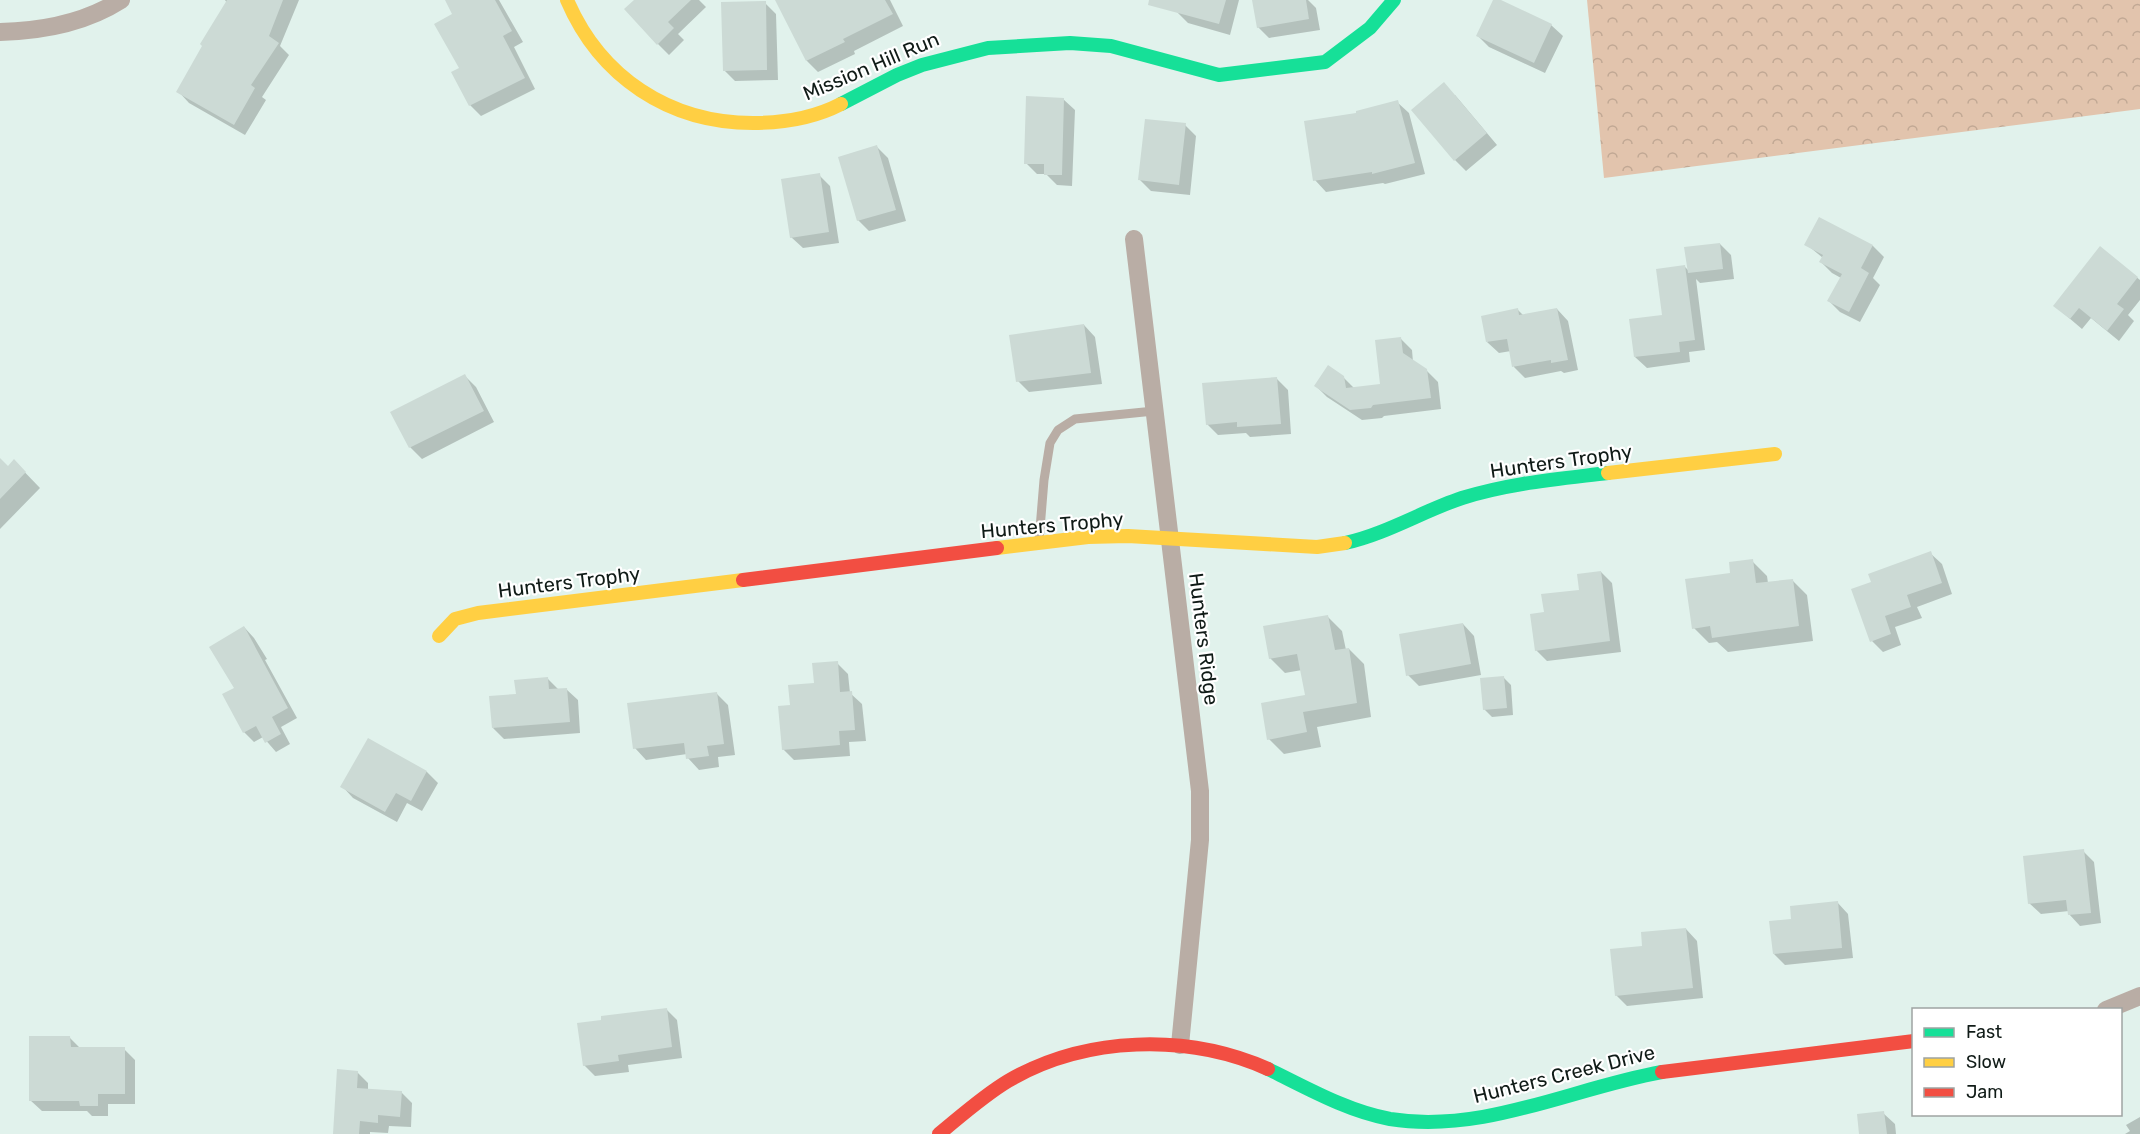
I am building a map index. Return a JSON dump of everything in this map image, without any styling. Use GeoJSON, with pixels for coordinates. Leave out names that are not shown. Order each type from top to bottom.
{"type":"FeatureCollection","features":[{"type":"Feature","properties":{"kind":"street"},"geometry":{"type":"LineString","coordinates":[[0,32],[29,32],[57,27],[100,12],[121,0]]}},
{"type":"Feature","properties":{"kind":"street","name":"Mission Hill Run"},"geometry":{"type":"LineString","coordinates":[[567,0],[593,47],[618,73],[648,96],[678,110],[709,120],[774,123],[804,118],[837,106],[922,64],[988,48],[1070,43],[1111,46],[1219,75],[1325,62],[1370,28],[1394,0]]}},
{"type":"Feature","properties":{"kind":"street","name":"Hunters Ridge"},"geometry":{"type":"LineString","coordinates":[[1134,239],[1197,768],[1200,815],[1180,1045]]}},
{"type":"Feature","properties":{"kind":"street","name":"Hunters Trophy"},"geometry":{"type":"LineString","coordinates":[[439,636],[455,619],[465,615],[1088,537],[1128,536],[1317,547],[1342,545],[1388,530],[1444,505],[1520,483],[1775,454]]}},
{"type":"Feature","properties":{"kind":"street"},"geometry":{"type":"LineString","coordinates":[[2111,1008],[2140,996]]}},
{"type":"Feature","properties":{"kind":"street","name":"Hunters Creek Drive"},"geometry":{"type":"LineString","coordinates":[[939,1134],[1016,1076],[1050,1062],[1123,1046],[1180,1045],[1235,1056],[1352,1109],[1434,1129],[1517,1112],[1607,1084],[1685,1068],[1912,1041]]}},
{"type":"Feature","properties":{"kind":"lane"},"geometry":{"type":"LineString","coordinates":[[1039,543],[1044,480],[1050,443],[1059,430],[1075,419],[1154,411]]}},
{"type":"Feature","properties":{"kind":"green space"},"geometry":{"type":"Polygon","coordinates":[[[1587,0],[2140,0],[2140,109],[1604,178],[1587,0]]]}},
{"type":"Feature","properties":{"kind":"building"},"geometry":{"type":"Polygon","coordinates":[[[227,0],[283,0],[269,36],[279,43],[251,85],[255,88],[234,125],[176,92],[202,46],[200,44],[227,0]]]}},
{"type":"Feature","properties":{"kind":"building"},"geometry":{"type":"Polygon","coordinates":[[[445,0],[495,0],[512,31],[503,36],[525,78],[469,106],[451,72],[459,68],[434,24],[452,14],[445,0]]]}},
{"type":"Feature","properties":{"kind":"building"},"geometry":{"type":"Polygon","coordinates":[[[634,0],[691,0],[668,22],[674,28],[657,45],[624,9],[634,0]]]}},
{"type":"Feature","properties":{"kind":"building"},"geometry":{"type":"Polygon","coordinates":[[[775,0],[885,0],[893,14],[843,39],[845,42],[806,61],[775,0]]]}},
{"type":"Feature","properties":{"kind":"building"},"geometry":{"type":"Polygon","coordinates":[[[1149,0],[1226,0],[1219,24],[1148,5],[1149,0]]]}},
{"type":"Feature","properties":{"kind":"building"},"geometry":{"type":"Polygon","coordinates":[[[1252,0],[1306,0],[1309,19],[1257,28],[1252,0]]]}},
{"type":"Feature","properties":{"kind":"building"},"geometry":{"type":"Polygon","coordinates":[[[1493,0],[1501,0],[1552,24],[1534,63],[1476,36],[1493,0]]]}},
{"type":"Feature","properties":{"kind":"building"},"geometry":{"type":"Polygon","coordinates":[[[766,1],[767,70],[723,71],[721,2],[766,1]]]}},
{"type":"Feature","properties":{"kind":"building"},"geometry":{"type":"Polygon","coordinates":[[[1444,82],[1487,133],[1454,161],[1411,110],[1444,82]]]}},
{"type":"Feature","properties":{"kind":"building"},"geometry":{"type":"Polygon","coordinates":[[[1026,96],[1064,98],[1062,175],[1044,175],[1044,164],[1024,164],[1026,96]]]}},
{"type":"Feature","properties":{"kind":"building"},"geometry":{"type":"Polygon","coordinates":[[[1398,100],[1415,163],[1372,174],[1372,172],[1313,181],[1304,121],[1356,113],[1356,111],[1398,100]]]}},
{"type":"Feature","properties":{"kind":"building"},"geometry":{"type":"Polygon","coordinates":[[[1145,119],[1186,123],[1179,185],[1138,180],[1145,119]]]}},
{"type":"Feature","properties":{"kind":"building"},"geometry":{"type":"Polygon","coordinates":[[[877,145],[896,210],[857,221],[838,157],[877,145]]]}},
{"type":"Feature","properties":{"kind":"building"},"geometry":{"type":"Polygon","coordinates":[[[820,173],[829,232],[790,238],[781,179],[820,173]]]}},
{"type":"Feature","properties":{"kind":"building"},"geometry":{"type":"Polygon","coordinates":[[[1819,217],[1873,245],[1861,268],[1869,273],[1849,312],[1827,301],[1842,274],[1819,262],[1823,255],[1804,245],[1819,217]]]}},
{"type":"Feature","properties":{"kind":"building"},"geometry":{"type":"Polygon","coordinates":[[[1720,243],[1723,269],[1688,273],[1684,247],[1720,243]]]}},
{"type":"Feature","properties":{"kind":"building"},"geometry":{"type":"Polygon","coordinates":[[[2100,246],[2138,277],[2117,304],[2124,309],[2107,331],[2079,308],[2070,319],[2053,306],[2100,246]]]}},
{"type":"Feature","properties":{"kind":"building"},"geometry":{"type":"Polygon","coordinates":[[[1685,265],[1695,340],[1679,342],[1680,352],[1634,357],[1629,319],[1662,315],[1656,269],[1685,265]]]}},
{"type":"Feature","properties":{"kind":"building"},"geometry":{"type":"Polygon","coordinates":[[[1518,308],[1519,315],[1557,308],[1568,360],[1551,363],[1551,360],[1512,367],[1507,339],[1486,342],[1481,316],[1518,308]]]}},
{"type":"Feature","properties":{"kind":"building"},"geometry":{"type":"Polygon","coordinates":[[[1084,324],[1091,373],[1016,382],[1009,335],[1084,324]]]}},
{"type":"Feature","properties":{"kind":"building"},"geometry":{"type":"Polygon","coordinates":[[[1401,337],[1403,353],[1427,369],[1431,398],[1350,410],[1314,386],[1328,365],[1344,376],[1346,388],[1380,384],[1375,340],[1401,337]]]}},
{"type":"Feature","properties":{"kind":"building"},"geometry":{"type":"Polygon","coordinates":[[[465,374],[484,411],[409,448],[390,412],[465,374]]]}},
{"type":"Feature","properties":{"kind":"building"},"geometry":{"type":"Polygon","coordinates":[[[1277,377],[1281,424],[1237,427],[1237,422],[1206,425],[1202,383],[1277,377]]]}},
{"type":"Feature","properties":{"kind":"building"},"geometry":{"type":"Polygon","coordinates":[[[0,458],[8,466],[14,459],[26,472],[0,499],[0,458]]]}},
{"type":"Feature","properties":{"kind":"building"},"geometry":{"type":"Polygon","coordinates":[[[1931,551],[1942,583],[1907,595],[1911,607],[1885,616],[1891,634],[1870,642],[1851,589],[1871,582],[1868,574],[1931,551]]]}},
{"type":"Feature","properties":{"kind":"building"},"geometry":{"type":"Polygon","coordinates":[[[1753,559],[1756,583],[1793,579],[1799,626],[1712,638],[1710,626],[1692,629],[1685,579],[1730,573],[1729,562],[1753,559]]]}},
{"type":"Feature","properties":{"kind":"building"},"geometry":{"type":"Polygon","coordinates":[[[1601,571],[1610,641],[1535,651],[1530,614],[1544,612],[1541,594],[1579,590],[1577,574],[1601,571]]]}},
{"type":"Feature","properties":{"kind":"building"},"geometry":{"type":"Polygon","coordinates":[[[1328,615],[1335,650],[1349,648],[1357,703],[1303,712],[1307,732],[1267,740],[1261,703],[1305,695],[1297,654],[1269,659],[1263,626],[1328,615]]]}},
{"type":"Feature","properties":{"kind":"building"},"geometry":{"type":"Polygon","coordinates":[[[1463,623],[1471,664],[1406,676],[1399,634],[1463,623]]]}},
{"type":"Feature","properties":{"kind":"building"},"geometry":{"type":"Polygon","coordinates":[[[244,626],[288,708],[272,717],[281,734],[265,743],[256,726],[243,733],[222,694],[234,688],[209,647],[244,626]]]}},
{"type":"Feature","properties":{"kind":"building"},"geometry":{"type":"Polygon","coordinates":[[[838,661],[840,692],[852,691],[855,730],[839,731],[840,745],[782,750],[778,706],[790,705],[788,685],[814,683],[812,663],[838,661]]]}},
{"type":"Feature","properties":{"kind":"building"},"geometry":{"type":"Polygon","coordinates":[[[1504,676],[1507,708],[1483,710],[1480,678],[1504,676]]]}},
{"type":"Feature","properties":{"kind":"building"},"geometry":{"type":"Polygon","coordinates":[[[548,677],[549,689],[567,688],[570,722],[492,728],[489,696],[516,694],[514,680],[548,677]]]}},
{"type":"Feature","properties":{"kind":"building"},"geometry":{"type":"Polygon","coordinates":[[[717,692],[724,744],[707,746],[709,756],[686,759],[684,743],[633,749],[627,703],[717,692]]]}},
{"type":"Feature","properties":{"kind":"building"},"geometry":{"type":"Polygon","coordinates":[[[368,738],[427,771],[411,801],[396,793],[385,812],[340,787],[368,738]]]}},
{"type":"Feature","properties":{"kind":"building"},"geometry":{"type":"Polygon","coordinates":[[[2084,849],[2091,913],[2068,915],[2066,900],[2028,904],[2023,856],[2084,849]]]}},
{"type":"Feature","properties":{"kind":"building"},"geometry":{"type":"Polygon","coordinates":[[[1838,901],[1842,948],[1773,954],[1769,921],[1791,919],[1790,906],[1838,901]]]}},
{"type":"Feature","properties":{"kind":"building"},"geometry":{"type":"Polygon","coordinates":[[[1686,928],[1693,988],[1615,996],[1610,949],[1642,946],[1641,932],[1686,928]]]}},
{"type":"Feature","properties":{"kind":"building"},"geometry":{"type":"Polygon","coordinates":[[[667,1008],[672,1047],[618,1055],[619,1061],[583,1066],[577,1023],[601,1020],[601,1016],[667,1008]]]}},
{"type":"Feature","properties":{"kind":"building"},"geometry":{"type":"Polygon","coordinates":[[[29,1036],[70,1036],[71,1047],[125,1047],[125,1094],[98,1094],[98,1106],[80,1106],[79,1101],[29,1101],[29,1036]]]}},
{"type":"Feature","properties":{"kind":"building"},"geometry":{"type":"Polygon","coordinates":[[[337,1069],[358,1071],[357,1088],[402,1091],[400,1117],[378,1115],[378,1123],[360,1121],[359,1134],[333,1134],[337,1069]]]}},
{"type":"Feature","properties":{"kind":"building"},"geometry":{"type":"Polygon","coordinates":[[[1884,1111],[1887,1134],[1859,1134],[1857,1114],[1884,1111]]]}},
{"type":"Feature","properties":{"kind":"traffic: fast"},"geometry":{"type":"LineString","coordinates":[[841,104],[897,75],[922,65],[988,48],[1070,43],[1111,46],[1219,75],[1325,62],[1370,28],[1394,0]]}},
{"type":"Feature","properties":{"kind":"traffic: fast"},"geometry":{"type":"LineString","coordinates":[[1345,543],[1375,534],[1447,503],[1480,493],[1535,482],[1608,473]]}},
{"type":"Feature","properties":{"kind":"traffic: fast"},"geometry":{"type":"LineString","coordinates":[[1268,1069],[1358,1110],[1390,1119],[1425,1122],[1494,1115],[1662,1072]]}},
{"type":"Feature","properties":{"kind":"traffic: slow"},"geometry":{"type":"LineString","coordinates":[[567,0],[581,27],[598,52],[618,73],[641,90],[693,115],[722,121],[776,122],[820,113],[841,104]]}},
{"type":"Feature","properties":{"kind":"traffic: slow"},"geometry":{"type":"LineString","coordinates":[[1608,473],[1775,454]]}},
{"type":"Feature","properties":{"kind":"traffic: slow"},"geometry":{"type":"LineString","coordinates":[[997,548],[1088,537],[1128,536],[1317,547],[1345,543]]}},
{"type":"Feature","properties":{"kind":"traffic: slow"},"geometry":{"type":"LineString","coordinates":[[439,636],[455,619],[478,613],[743,580]]}},
{"type":"Feature","properties":{"kind":"traffic: jam"},"geometry":{"type":"LineString","coordinates":[[743,580],[997,548]]}},
{"type":"Feature","properties":{"kind":"traffic: jam"},"geometry":{"type":"LineString","coordinates":[[1662,1072],[1912,1041]]}},
{"type":"Feature","properties":{"kind":"traffic: jam"},"geometry":{"type":"LineString","coordinates":[[939,1134],[1008,1081],[1038,1066],[1070,1055],[1103,1048],[1170,1045],[1204,1049],[1237,1057],[1268,1069]]}}]}
